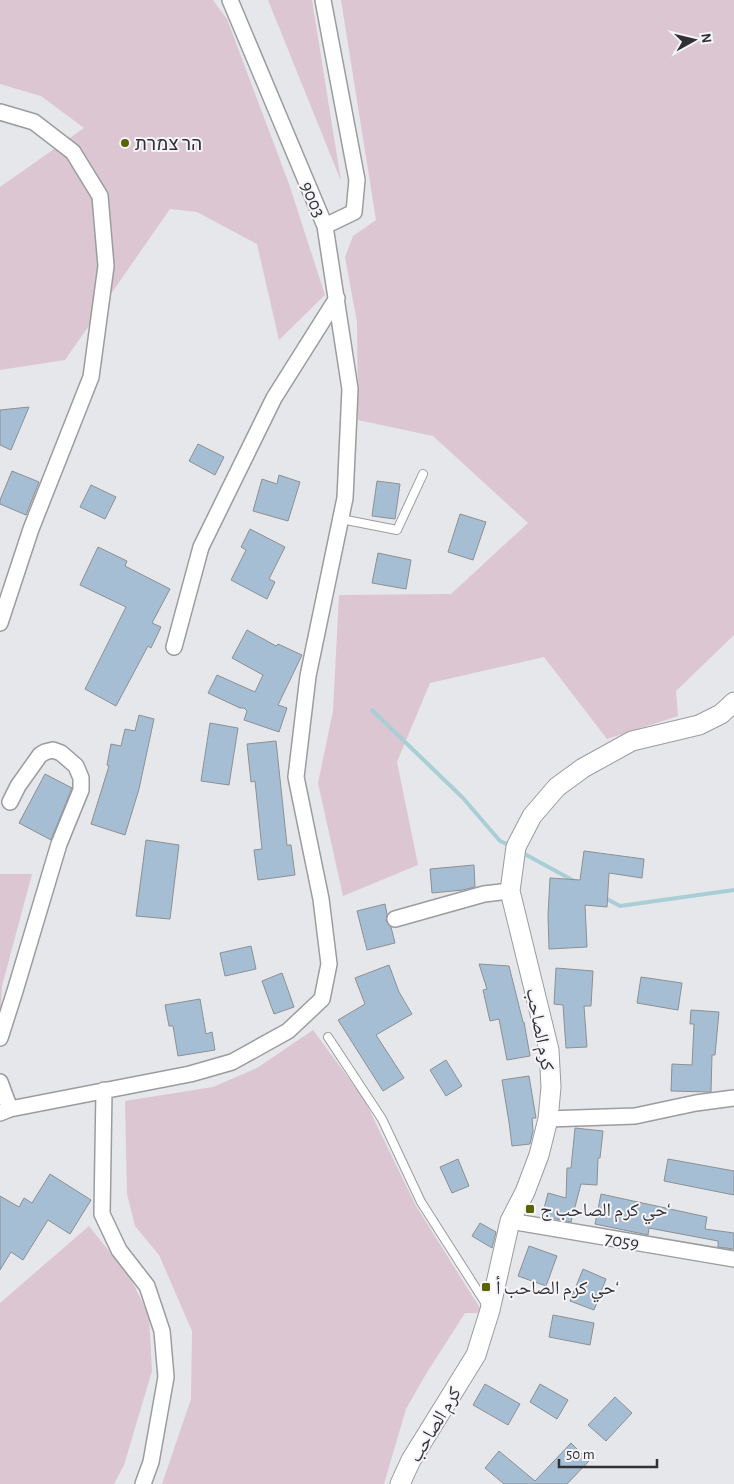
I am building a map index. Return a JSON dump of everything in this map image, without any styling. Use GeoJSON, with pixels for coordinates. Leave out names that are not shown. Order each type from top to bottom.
{"type":"FeatureCollection","features":[{"type":"Feature","properties":{"kind":"street","name":"9003"},"geometry":{"type":"LineString","coordinates":[[230,0],[325,226],[354,212],[357,180],[323,0]]}},
{"type":"Feature","properties":{"kind":"street"},"geometry":{"type":"LineString","coordinates":[[0,112],[34,122],[73,152],[100,196],[106,266],[91,377],[31,528],[0,623]]}},
{"type":"Feature","properties":{"kind":"street"},"geometry":{"type":"LineString","coordinates":[[0,1082],[5,1111],[190,1074],[232,1062],[288,1031],[322,998],[329,964],[321,899],[296,777],[308,676],[345,498],[350,389],[325,226]]}},
{"type":"Feature","properties":{"kind":"street"},"geometry":{"type":"LineString","coordinates":[[174,647],[201,547],[274,398],[337,298]]}},
{"type":"Feature","properties":{"kind":"street","name":"كرم الصاحب"},"geometry":{"type":"LineString","coordinates":[[400,1484],[411,1460],[476,1355],[490,1310],[510,1221],[525,1192],[539,1155],[548,1119],[551,1087],[549,1050],[510,891],[516,847],[532,816],[557,787],[583,768],[632,741],[699,725],[721,714],[734,702]]}},
{"type":"Feature","properties":{"kind":"street"},"geometry":{"type":"LineString","coordinates":[[0,1038],[16,991],[58,844],[81,790],[81,778],[76,766],[61,753],[53,750],[45,752],[40,755],[18,786],[10,802]]}},
{"type":"Feature","properties":{"kind":"street"},"geometry":{"type":"LineString","coordinates":[[395,919],[484,894],[510,891]]}},
{"type":"Feature","properties":{"kind":"street"},"geometry":{"type":"LineString","coordinates":[[104,1090],[102,1214],[119,1250],[147,1286],[162,1330],[166,1377],[151,1462],[143,1484]]}},
{"type":"Feature","properties":{"kind":"street"},"geometry":{"type":"LineString","coordinates":[[548,1119],[634,1116],[696,1103],[734,1098]]}},
{"type":"Feature","properties":{"kind":"street","name":"7059"},"geometry":{"type":"LineString","coordinates":[[510,1221],[734,1259]]}},
{"type":"Feature","properties":{"kind":"lane"},"geometry":{"type":"LineString","coordinates":[[341,519],[397,530],[423,474]]}},
{"type":"Feature","properties":{"kind":"lane"},"geometry":{"type":"LineString","coordinates":[[328,1037],[382,1119],[421,1202],[490,1310]]}},
{"type":"Feature","properties":{"kind":"shaded area"},"geometry":{"type":"Polygon","coordinates":[[[0,0],[213,0],[227,19],[289,184],[325,295],[279,340],[257,244],[197,212],[170,209],[65,360],[0,370],[0,187],[84,128],[41,96],[0,84],[0,0]]]}},
{"type":"Feature","properties":{"kind":"shaded area"},"geometry":{"type":"Polygon","coordinates":[[[268,0],[312,0],[341,181],[268,0]]]}},
{"type":"Feature","properties":{"kind":"shaded area"},"geometry":{"type":"Polygon","coordinates":[[[341,0],[734,0],[734,635],[676,691],[678,716],[607,739],[544,657],[430,683],[397,762],[418,865],[343,896],[318,783],[333,711],[339,595],[451,594],[528,523],[433,436],[358,420],[357,322],[345,257],[353,236],[376,220],[341,0]]]}},
{"type":"Feature","properties":{"kind":"shaded area"},"geometry":{"type":"Polygon","coordinates":[[[0,874],[32,874],[2,986],[0,1026],[0,874]]]}},
{"type":"Feature","properties":{"kind":"shaded area"},"geometry":{"type":"Polygon","coordinates":[[[313,1030],[364,1099],[416,1206],[483,1313],[465,1313],[426,1374],[406,1409],[384,1484],[162,1484],[191,1399],[192,1331],[159,1255],[135,1226],[127,1194],[125,1101],[213,1087],[257,1068],[313,1030]]]}},
{"type":"Feature","properties":{"kind":"shaded area"},"geometry":{"type":"Polygon","coordinates":[[[89,1226],[131,1279],[149,1316],[152,1371],[124,1465],[114,1484],[0,1484],[0,1303],[89,1226]]]}},
{"type":"Feature","properties":{"kind":"building"},"geometry":{"type":"Polygon","coordinates":[[[29,407],[11,450],[0,445],[0,410],[29,407]]]}},
{"type":"Feature","properties":{"kind":"building"},"geometry":{"type":"Polygon","coordinates":[[[198,444],[224,457],[215,475],[189,461],[198,444]]]}},
{"type":"Feature","properties":{"kind":"building"},"geometry":{"type":"Polygon","coordinates":[[[12,471],[39,482],[26,515],[0,504],[12,471]]]}},
{"type":"Feature","properties":{"kind":"building"},"geometry":{"type":"Polygon","coordinates":[[[279,475],[300,482],[288,521],[253,511],[262,479],[277,484],[279,475]]]}},
{"type":"Feature","properties":{"kind":"building"},"geometry":{"type":"Polygon","coordinates":[[[377,481],[400,484],[395,519],[372,516],[377,481]]]}},
{"type":"Feature","properties":{"kind":"building"},"geometry":{"type":"Polygon","coordinates":[[[91,485],[116,497],[105,519],[80,507],[91,485]]]}},
{"type":"Feature","properties":{"kind":"building"},"geometry":{"type":"Polygon","coordinates":[[[460,514],[486,522],[473,560],[448,552],[460,514]]]}},
{"type":"Feature","properties":{"kind":"building"},"geometry":{"type":"Polygon","coordinates":[[[250,529],[285,547],[269,579],[275,582],[267,599],[231,580],[246,550],[241,547],[250,529]]]}},
{"type":"Feature","properties":{"kind":"building"},"geometry":{"type":"Polygon","coordinates":[[[98,547],[127,561],[125,566],[170,589],[152,623],[161,627],[151,648],[148,646],[116,706],[85,689],[126,607],[80,585],[98,547]]]}},
{"type":"Feature","properties":{"kind":"building"},"geometry":{"type":"Polygon","coordinates":[[[378,553],[411,560],[406,589],[372,583],[378,553]]]}},
{"type":"Feature","properties":{"kind":"building"},"geometry":{"type":"Polygon","coordinates":[[[247,630],[276,646],[278,644],[302,655],[278,705],[287,708],[279,732],[244,720],[247,711],[244,708],[240,708],[208,693],[217,675],[255,692],[263,675],[232,658],[247,630]]]}},
{"type":"Feature","properties":{"kind":"building"},"geometry":{"type":"Polygon","coordinates":[[[139,715],[154,719],[139,789],[125,835],[91,824],[109,766],[107,765],[111,744],[121,746],[125,729],[135,731],[139,715]]]}},
{"type":"Feature","properties":{"kind":"building"},"geometry":{"type":"Polygon","coordinates":[[[210,723],[238,728],[229,785],[201,781],[210,723]]]}},
{"type":"Feature","properties":{"kind":"building"},"geometry":{"type":"Polygon","coordinates":[[[276,741],[287,845],[291,845],[295,875],[258,880],[254,850],[262,849],[255,781],[251,782],[247,744],[276,741]]]}},
{"type":"Feature","properties":{"kind":"building"},"geometry":{"type":"Polygon","coordinates":[[[45,774],[72,788],[51,840],[19,823],[45,774]]]}},
{"type":"Feature","properties":{"kind":"building"},"geometry":{"type":"Polygon","coordinates":[[[146,840],[179,845],[170,919],[136,916],[146,840]]]}},
{"type":"Feature","properties":{"kind":"building"},"geometry":{"type":"Polygon","coordinates":[[[584,851],[644,859],[642,878],[609,873],[607,907],[585,905],[587,947],[549,949],[550,878],[580,880],[584,851]]]}},
{"type":"Feature","properties":{"kind":"building"},"geometry":{"type":"Polygon","coordinates":[[[474,865],[475,887],[432,893],[430,869],[474,865]]]}},
{"type":"Feature","properties":{"kind":"building"},"geometry":{"type":"Polygon","coordinates":[[[385,904],[386,921],[391,927],[395,943],[367,950],[357,911],[385,904]]]}},
{"type":"Feature","properties":{"kind":"building"},"geometry":{"type":"Polygon","coordinates":[[[251,946],[256,969],[225,976],[220,953],[251,946]]]}},
{"type":"Feature","properties":{"kind":"building"},"geometry":{"type":"Polygon","coordinates":[[[479,964],[509,966],[524,1022],[530,1056],[507,1060],[499,1019],[490,1021],[483,990],[487,989],[479,964]]]}},
{"type":"Feature","properties":{"kind":"building"},"geometry":{"type":"Polygon","coordinates":[[[389,965],[399,992],[412,1014],[376,1035],[404,1078],[383,1091],[338,1020],[365,1004],[355,978],[389,965]]]}},
{"type":"Feature","properties":{"kind":"building"},"geometry":{"type":"Polygon","coordinates":[[[556,968],[593,971],[591,1006],[584,1006],[587,1047],[566,1048],[563,1005],[554,1004],[556,968]]]}},
{"type":"Feature","properties":{"kind":"building"},"geometry":{"type":"Polygon","coordinates":[[[282,973],[294,1007],[274,1014],[262,981],[282,973]]]}},
{"type":"Feature","properties":{"kind":"building"},"geometry":{"type":"Polygon","coordinates":[[[641,977],[682,983],[678,1010],[637,1003],[641,977]]]}},
{"type":"Feature","properties":{"kind":"building"},"geometry":{"type":"Polygon","coordinates":[[[200,999],[206,1034],[212,1032],[215,1050],[178,1056],[173,1026],[169,1026],[165,1005],[200,999]]]}},
{"type":"Feature","properties":{"kind":"building"},"geometry":{"type":"Polygon","coordinates":[[[691,1010],[719,1012],[715,1055],[712,1055],[711,1092],[671,1091],[672,1064],[692,1065],[694,1024],[690,1024],[691,1010]]]}},
{"type":"Feature","properties":{"kind":"building"},"geometry":{"type":"Polygon","coordinates":[[[446,1060],[462,1086],[446,1096],[430,1070],[446,1060]]]}},
{"type":"Feature","properties":{"kind":"building"},"geometry":{"type":"Polygon","coordinates":[[[529,1076],[536,1118],[532,1118],[533,1131],[530,1144],[512,1146],[502,1080],[529,1076]]]}},
{"type":"Feature","properties":{"kind":"building"},"geometry":{"type":"Polygon","coordinates":[[[575,1128],[603,1131],[600,1158],[598,1158],[597,1185],[581,1184],[571,1222],[542,1216],[548,1193],[566,1198],[567,1168],[571,1168],[575,1128]]]}},
{"type":"Feature","properties":{"kind":"building"},"geometry":{"type":"Polygon","coordinates":[[[458,1159],[469,1186],[452,1193],[440,1167],[458,1159]]]}},
{"type":"Feature","properties":{"kind":"building"},"geometry":{"type":"Polygon","coordinates":[[[668,1159],[734,1171],[734,1195],[664,1181],[668,1159]]]}},
{"type":"Feature","properties":{"kind":"building"},"geometry":{"type":"Polygon","coordinates":[[[50,1174],[91,1200],[70,1234],[48,1220],[23,1260],[11,1252],[0,1270],[0,1196],[19,1207],[24,1198],[32,1203],[50,1174]]]}},
{"type":"Feature","properties":{"kind":"building"},"geometry":{"type":"Polygon","coordinates":[[[601,1194],[707,1217],[705,1229],[734,1233],[734,1249],[718,1247],[718,1241],[649,1228],[648,1235],[595,1224],[601,1194]]]}},
{"type":"Feature","properties":{"kind":"building"},"geometry":{"type":"Polygon","coordinates":[[[480,1223],[496,1232],[492,1248],[472,1236],[480,1223]]]}},
{"type":"Feature","properties":{"kind":"building"},"geometry":{"type":"Polygon","coordinates":[[[529,1246],[557,1256],[546,1286],[518,1276],[529,1246]]]}},
{"type":"Feature","properties":{"kind":"building"},"geometry":{"type":"Polygon","coordinates":[[[583,1269],[606,1279],[594,1310],[570,1301],[583,1269]]]}},
{"type":"Feature","properties":{"kind":"building"},"geometry":{"type":"Polygon","coordinates":[[[553,1315],[594,1323],[590,1345],[549,1337],[553,1315]]]}},
{"type":"Feature","properties":{"kind":"building"},"geometry":{"type":"Polygon","coordinates":[[[485,1384],[520,1404],[508,1425],[473,1405],[485,1384]]]}},
{"type":"Feature","properties":{"kind":"building"},"geometry":{"type":"Polygon","coordinates":[[[540,1384],[568,1400],[557,1419],[530,1402],[540,1384]]]}},
{"type":"Feature","properties":{"kind":"building"},"geometry":{"type":"Polygon","coordinates":[[[615,1397],[632,1413],[606,1441],[588,1425],[615,1397]]]}},
{"type":"Feature","properties":{"kind":"building"},"geometry":{"type":"Polygon","coordinates":[[[571,1443],[589,1461],[567,1484],[504,1484],[485,1468],[499,1451],[535,1481],[571,1443]]]}},
{"type":"Feature","properties":{"kind":"waterway"},"geometry":{"type":"LineString","coordinates":[[372,710],[463,798],[500,841],[511,846]]}},
{"type":"Feature","properties":{"kind":"waterway"},"geometry":{"type":"LineString","coordinates":[[521,852],[574,881]]}},
{"type":"Feature","properties":{"kind":"waterway"},"geometry":{"type":"LineString","coordinates":[[605,898],[620,906],[734,890]]}},
{"type":"Feature","properties":{"kind":"place","name":"הר צמרת"},"geometry":{"type":"Point","coordinates":[125,143]}},
{"type":"Feature","properties":{"kind":"place","name":"حي كرم الصاحب ج‘"},"geometry":{"type":"Point","coordinates":[530,1209]}},
{"type":"Feature","properties":{"kind":"place","name":"حي كرم الصاحب أ‘"},"geometry":{"type":"Point","coordinates":[486,1287]}}]}
